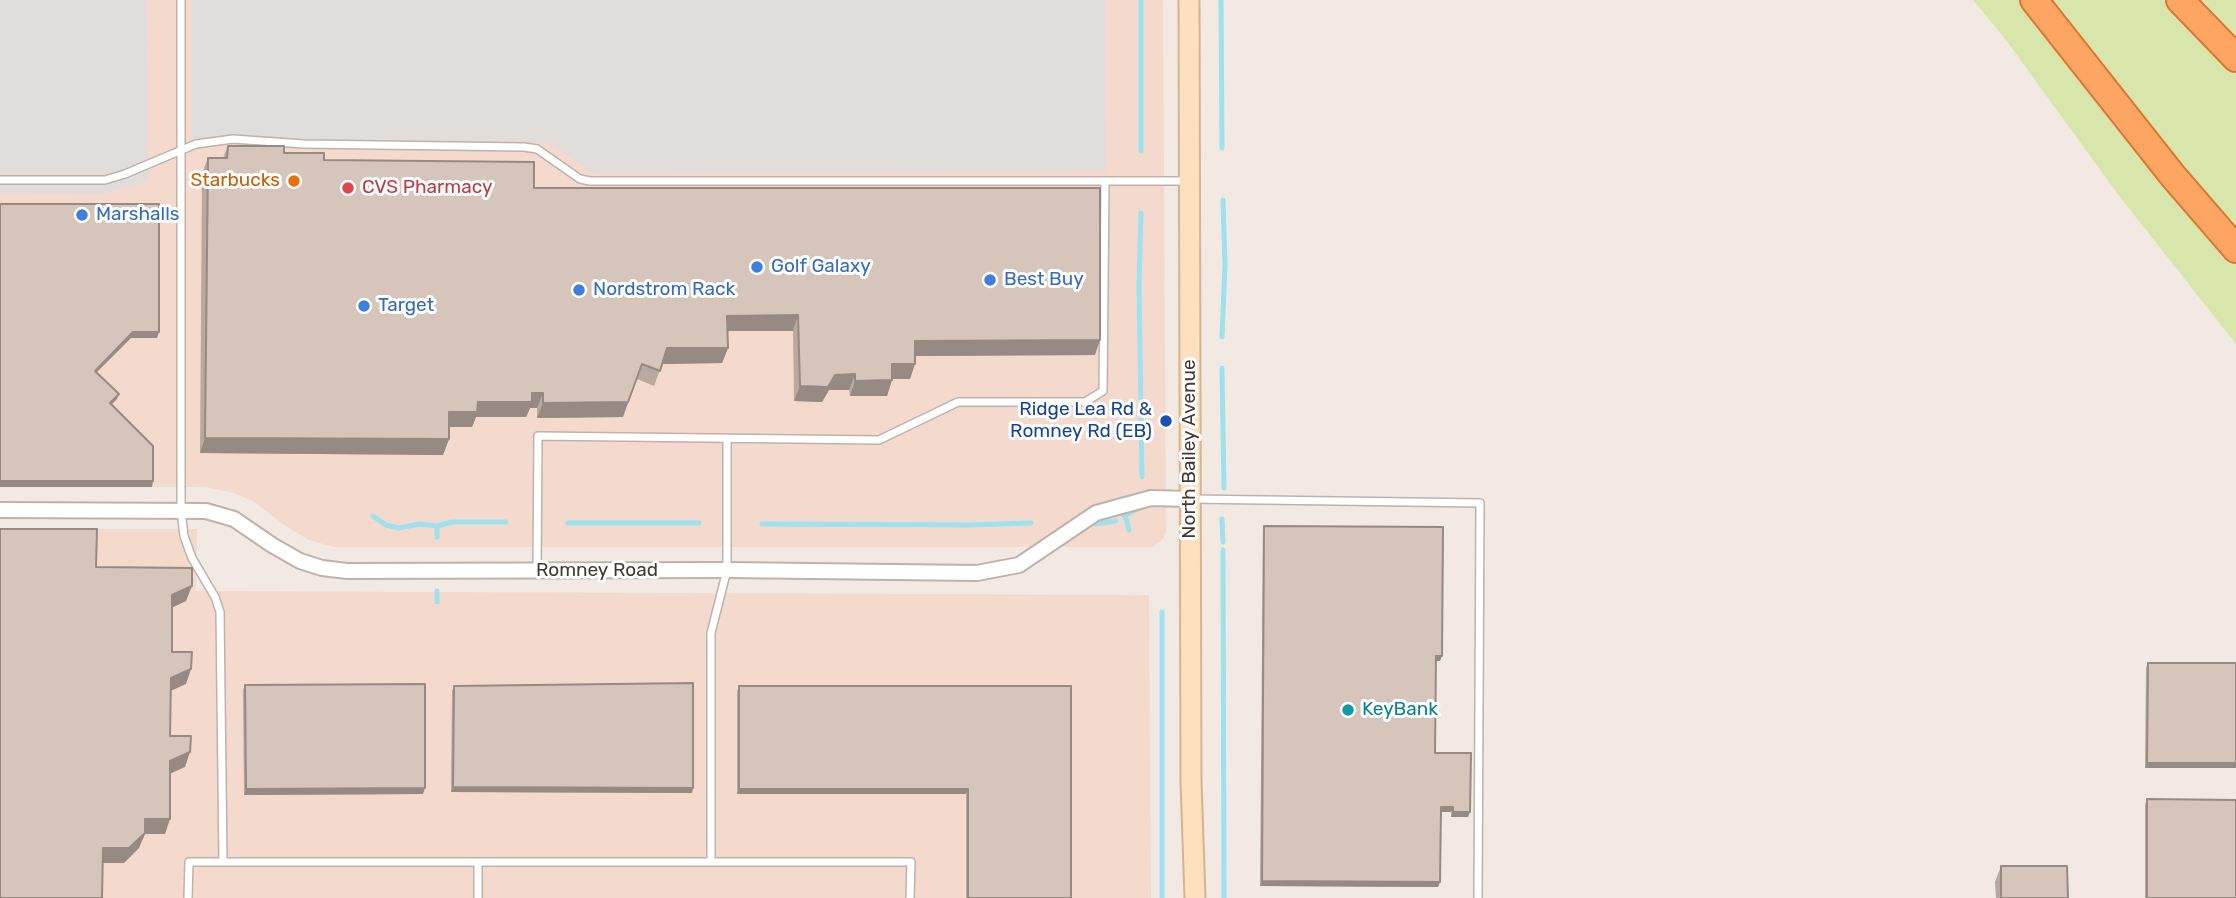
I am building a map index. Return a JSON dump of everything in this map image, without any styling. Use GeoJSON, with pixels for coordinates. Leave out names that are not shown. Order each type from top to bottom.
{"type":"FeatureCollection","features":[{"type":"Feature","properties":{"kind":"highway"},"geometry":{"type":"LineString","coordinates":[[2034,0],[2173,176],[2236,249]]}},
{"type":"Feature","properties":{"kind":"highway"},"geometry":{"type":"LineString","coordinates":[[2180,0],[2236,58]]}},
{"type":"Feature","properties":{"kind":"street","name":"North Bailey Avenue"},"geometry":{"type":"LineString","coordinates":[[1189,0],[1191,782],[1195,898]]}},
{"type":"Feature","properties":{"kind":"street","name":"Romney Road"},"geometry":{"type":"LineString","coordinates":[[0,510],[206,511],[234,519],[300,561],[347,571],[727,570],[977,573],[1019,565],[1096,513],[1151,498],[1190,499]]}},
{"type":"Feature","properties":{"kind":"lane"},"geometry":{"type":"LineString","coordinates":[[181,0],[181,511],[184,536],[191,558],[215,597],[220,612],[223,862]]}},
{"type":"Feature","properties":{"kind":"lane"},"geometry":{"type":"LineString","coordinates":[[0,180],[105,180],[196,144],[233,139],[304,144],[524,147],[537,149],[580,179],[590,181],[1190,181]]}},
{"type":"Feature","properties":{"kind":"lane"},"geometry":{"type":"LineString","coordinates":[[537,571],[538,436],[879,440],[958,402],[1085,402],[1103,391],[1105,182]]}},
{"type":"Feature","properties":{"kind":"lane"},"geometry":{"type":"LineString","coordinates":[[711,862],[711,633],[727,570],[727,438]]}},
{"type":"Feature","properties":{"kind":"lane"},"geometry":{"type":"LineString","coordinates":[[1190,499],[1480,503],[1478,898]]}},
{"type":"Feature","properties":{"kind":"lane"},"geometry":{"type":"LineString","coordinates":[[188,898],[189,862],[911,862],[910,898]]}},
{"type":"Feature","properties":{"kind":"lane"},"geometry":{"type":"LineString","coordinates":[[478,862],[478,898]]}},
{"type":"Feature","properties":{"kind":"shaded area"},"geometry":{"type":"Polygon","coordinates":[[[0,0],[1163,0],[1166,533],[1153,547],[334,547],[309,540],[253,501],[234,493],[206,487],[0,487],[0,0]]]}},
{"type":"Feature","properties":{"kind":"shaded area"},"geometry":{"type":"Polygon","coordinates":[[[0,0],[147,0],[148,181],[104,194],[0,193],[0,0]]]}},
{"type":"Feature","properties":{"kind":"shaded area"},"geometry":{"type":"Polygon","coordinates":[[[192,0],[1105,0],[1106,171],[592,173],[550,143],[192,139],[192,0]]]}},
{"type":"Feature","properties":{"kind":"shaded area"},"geometry":{"type":"Polygon","coordinates":[[[0,529],[197,529],[196,591],[1149,595],[1151,898],[0,898],[0,529]]]}},
{"type":"Feature","properties":{"kind":"green space"},"geometry":{"type":"Polygon","coordinates":[[[1973,0],[2236,0],[2236,344],[2120,197],[2003,36],[1973,0]]]}},
{"type":"Feature","properties":{"kind":"building"},"geometry":{"type":"Polygon","coordinates":[[[228,146],[284,146],[284,153],[324,153],[324,160],[534,162],[534,188],[1100,188],[1100,340],[915,341],[915,364],[892,364],[892,380],[855,381],[855,374],[835,375],[828,387],[800,386],[798,315],[727,316],[728,348],[667,348],[660,371],[642,364],[628,402],[543,403],[543,393],[532,393],[532,402],[478,402],[477,412],[449,412],[449,439],[205,438],[208,158],[227,158],[228,146]]]}},
{"type":"Feature","properties":{"kind":"building"},"geometry":{"type":"Polygon","coordinates":[[[0,204],[159,204],[159,332],[133,332],[95,371],[119,394],[110,403],[153,446],[153,481],[0,481],[0,204]]]}},
{"type":"Feature","properties":{"kind":"building","name":"KeyBank"},"geometry":{"type":"Polygon","coordinates":[[[1264,526],[1443,527],[1442,656],[1436,656],[1435,753],[1471,753],[1470,812],[1453,812],[1453,807],[1441,807],[1440,882],[1262,881],[1264,526]]]}},
{"type":"Feature","properties":{"kind":"building"},"geometry":{"type":"Polygon","coordinates":[[[0,529],[97,529],[96,567],[192,568],[192,586],[172,595],[172,652],[192,652],[191,669],[171,678],[170,736],[191,736],[190,752],[170,761],[170,819],[145,819],[145,833],[129,848],[103,848],[102,898],[0,898],[0,529]]]}},
{"type":"Feature","properties":{"kind":"building"},"geometry":{"type":"Polygon","coordinates":[[[2148,663],[2236,663],[2236,763],[2147,763],[2148,663]]]}},
{"type":"Feature","properties":{"kind":"building"},"geometry":{"type":"Polygon","coordinates":[[[693,683],[693,788],[453,787],[454,686],[693,683]]]}},
{"type":"Feature","properties":{"kind":"building"},"geometry":{"type":"Polygon","coordinates":[[[425,684],[425,788],[246,789],[245,685],[425,684]]]}},
{"type":"Feature","properties":{"kind":"building"},"geometry":{"type":"Polygon","coordinates":[[[739,686],[1071,686],[1071,898],[968,898],[968,789],[739,789],[739,686]]]}},
{"type":"Feature","properties":{"kind":"building"},"geometry":{"type":"Polygon","coordinates":[[[2147,799],[2236,800],[2236,898],[2147,898],[2147,799]]]}},
{"type":"Feature","properties":{"kind":"building"},"geometry":{"type":"Polygon","coordinates":[[[2001,866],[2067,866],[2068,898],[2001,898],[2001,866]]]}},
{"type":"Feature","properties":{"kind":"waterway"},"geometry":{"type":"LineString","coordinates":[[1141,0],[1141,151]]}},
{"type":"Feature","properties":{"kind":"waterway"},"geometry":{"type":"LineString","coordinates":[[1221,0],[1222,148]]}},
{"type":"Feature","properties":{"kind":"waterway"},"geometry":{"type":"LineString","coordinates":[[1222,337],[1225,265],[1223,200]]}},
{"type":"Feature","properties":{"kind":"waterway"},"geometry":{"type":"LineString","coordinates":[[1141,213],[1139,285],[1142,477]]}},
{"type":"Feature","properties":{"kind":"waterway"},"geometry":{"type":"LineString","coordinates":[[1222,368],[1224,488]]}},
{"type":"Feature","properties":{"kind":"waterway"},"geometry":{"type":"LineString","coordinates":[[1124,516],[1139,508]]}},
{"type":"Feature","properties":{"kind":"waterway"},"geometry":{"type":"LineString","coordinates":[[373,516],[386,525],[399,528],[419,524],[437,526],[452,522],[506,522]]}},
{"type":"Feature","properties":{"kind":"waterway"},"geometry":{"type":"LineString","coordinates":[[1126,519],[1129,530]]}},
{"type":"Feature","properties":{"kind":"waterway"},"geometry":{"type":"LineString","coordinates":[[1222,519],[1223,542]]}},
{"type":"Feature","properties":{"kind":"waterway"},"geometry":{"type":"LineString","coordinates":[[1095,524],[1116,521]]}},
{"type":"Feature","properties":{"kind":"waterway"},"geometry":{"type":"LineString","coordinates":[[568,523],[699,523]]}},
{"type":"Feature","properties":{"kind":"waterway"},"geometry":{"type":"LineString","coordinates":[[762,524],[1031,523]]}},
{"type":"Feature","properties":{"kind":"waterway"},"geometry":{"type":"LineString","coordinates":[[437,526],[437,537]]}},
{"type":"Feature","properties":{"kind":"waterway"},"geometry":{"type":"LineString","coordinates":[[1223,550],[1224,898]]}},
{"type":"Feature","properties":{"kind":"waterway"},"geometry":{"type":"LineString","coordinates":[[437,591],[437,602]]}},
{"type":"Feature","properties":{"kind":"waterway"},"geometry":{"type":"LineString","coordinates":[[1162,612],[1162,898]]}},
{"type":"Feature","properties":{"kind":"place","name":"Starbucks"},"geometry":{"type":"Point","coordinates":[294,181]}},
{"type":"Feature","properties":{"kind":"place","name":"CVS Pharmacy"},"geometry":{"type":"Point","coordinates":[348,188]}},
{"type":"Feature","properties":{"kind":"place","name":"Marshalls"},"geometry":{"type":"Point","coordinates":[82,215]}},
{"type":"Feature","properties":{"kind":"place","name":"Golf Galaxy"},"geometry":{"type":"Point","coordinates":[757,267]}},
{"type":"Feature","properties":{"kind":"place","name":"Best Buy"},"geometry":{"type":"Point","coordinates":[990,280]}},
{"type":"Feature","properties":{"kind":"place","name":"Nordstrom Rack"},"geometry":{"type":"Point","coordinates":[579,290]}},
{"type":"Feature","properties":{"kind":"place","name":"Target"},"geometry":{"type":"Point","coordinates":[364,306]}},
{"type":"Feature","properties":{"kind":"place","name":"Ridge Lea Rd & Romney Rd (EB)"},"geometry":{"type":"Point","coordinates":[1166,421]}},
{"type":"Feature","properties":{"kind":"place","name":"KeyBank"},"geometry":{"type":"Point","coordinates":[1348,710]}}]}
